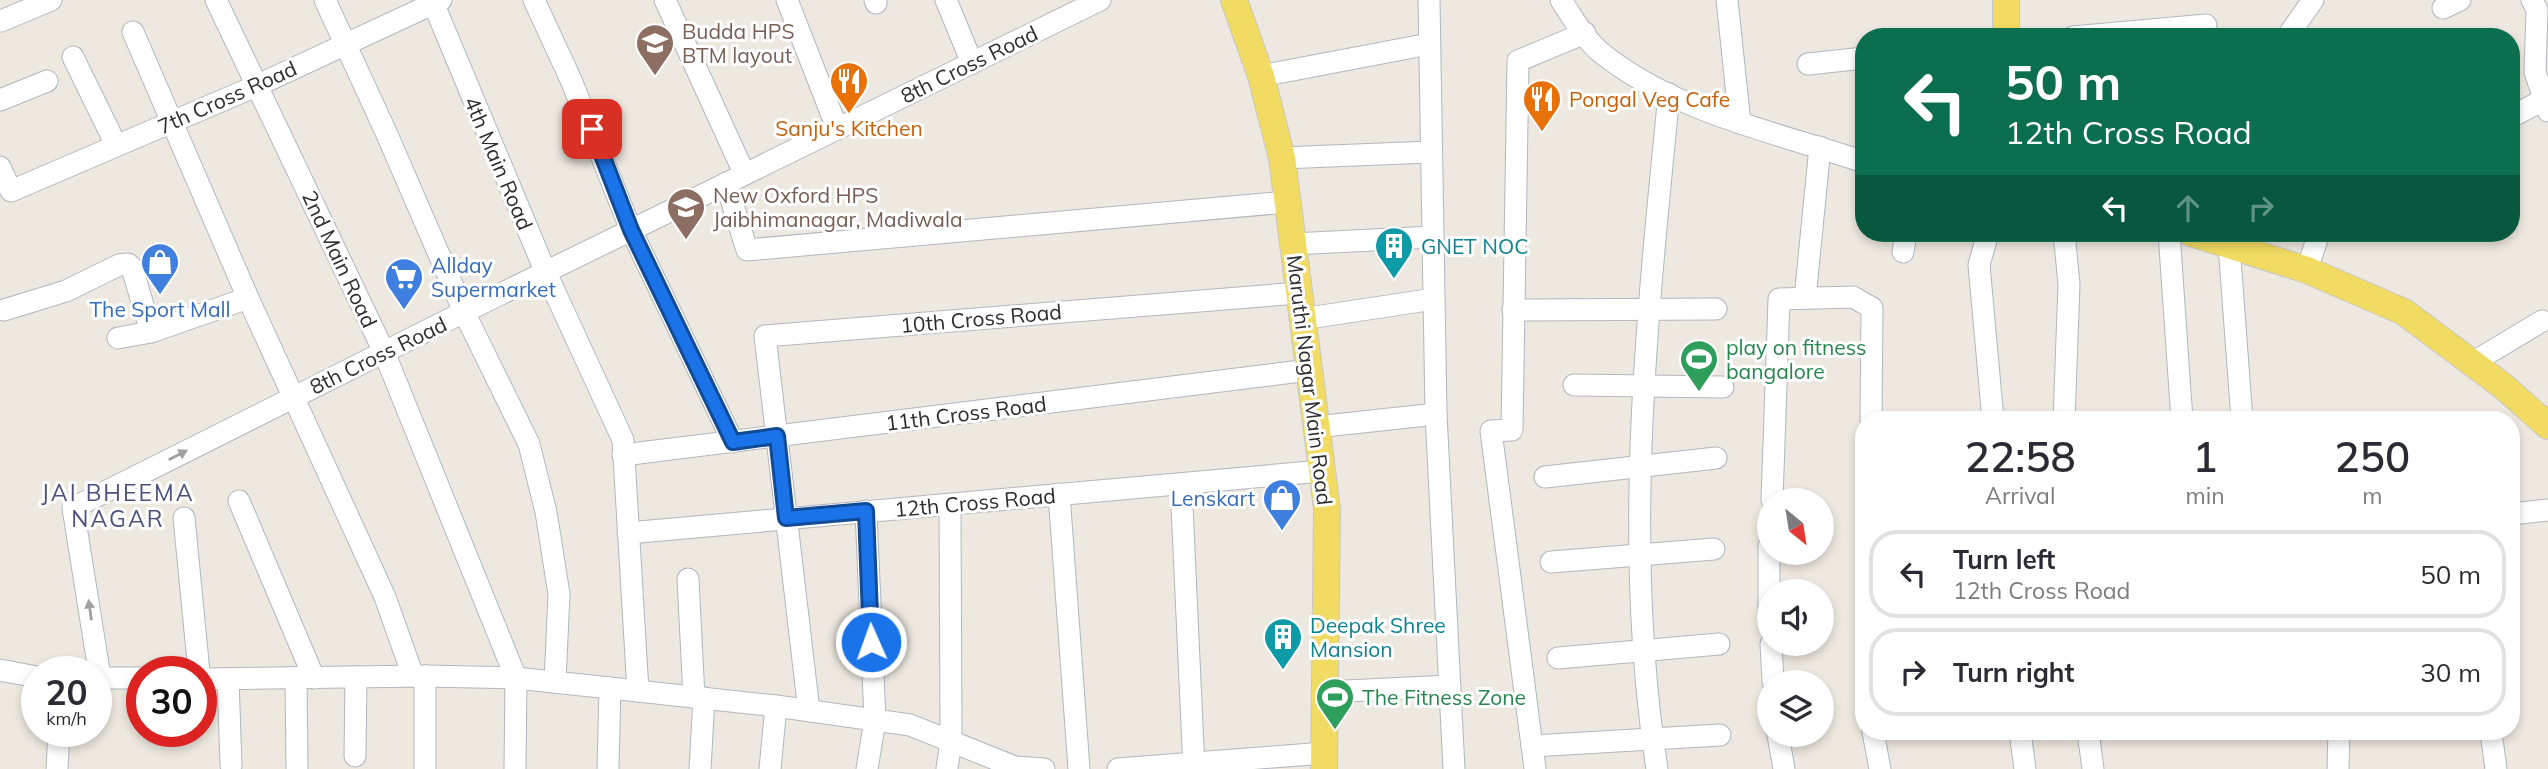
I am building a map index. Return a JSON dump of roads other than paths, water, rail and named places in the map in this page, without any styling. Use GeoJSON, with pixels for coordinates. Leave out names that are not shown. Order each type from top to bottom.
{"type":"FeatureCollection","features":[{"type":"Feature","properties":{"kind":"main road","name":"Maruthi Nagar Main Road"},"geometry":{"type":"LineString","coordinates":[[1234,0],[1261,76],[1282,158],[1327,509],[1324,761]]}},
{"type":"Feature","properties":{"kind":"main road"},"geometry":{"type":"LineString","coordinates":[[2006,0],[2006,28]]}},
{"type":"Feature","properties":{"kind":"main road"},"geometry":{"type":"LineString","coordinates":[[2219,242],[2307,270],[2404,312],[2472,363],[2548,426]]}},
{"type":"Feature","properties":{"kind":"street"},"geometry":{"type":"LineString","coordinates":[[1,21],[51,0]]}},
{"type":"Feature","properties":{"kind":"street","name":"2nd Main Road"},"geometry":{"type":"LineString","coordinates":[[216,0],[384,352],[516,678]]}},
{"type":"Feature","properties":{"kind":"street"},"geometry":{"type":"LineString","coordinates":[[325,0],[464,312],[529,444],[543,501],[559,594],[555,682]]}},
{"type":"Feature","properties":{"kind":"street"},"geometry":{"type":"LineString","coordinates":[[534,0],[576,92],[631,230],[733,442]]}},
{"type":"Feature","properties":{"kind":"street"},"geometry":{"type":"LineString","coordinates":[[665,0],[735,178],[747,250],[1287,202]]}},
{"type":"Feature","properties":{"kind":"street"},"geometry":{"type":"LineString","coordinates":[[787,0],[837,128]]}},
{"type":"Feature","properties":{"kind":"street"},"geometry":{"type":"LineString","coordinates":[[946,0],[972,63]]}},
{"type":"Feature","properties":{"kind":"street","name":"8th Cross Road"},"geometry":{"type":"LineString","coordinates":[[95,656],[73,508],[294,396],[972,63],[1059,9],[1100,0]]}},
{"type":"Feature","properties":{"kind":"street"},"geometry":{"type":"LineString","coordinates":[[1429,0],[1436,414],[1454,769]]}},
{"type":"Feature","properties":{"kind":"street"},"geometry":{"type":"LineString","coordinates":[[1561,0],[1598,50],[1669,94],[1740,123],[1855,159]]}},
{"type":"Feature","properties":{"kind":"street"},"geometry":{"type":"LineString","coordinates":[[1727,0],[1740,123]]}},
{"type":"Feature","properties":{"kind":"street"},"geometry":{"type":"LineString","coordinates":[[2293,28],[2312,0]]}},
{"type":"Feature","properties":{"kind":"street"},"geometry":{"type":"LineString","coordinates":[[2520,112],[2545,97],[2535,72],[2537,10],[2532,0]]}},
{"type":"Feature","properties":{"kind":"street","name":"7th Cross Road"},"geometry":{"type":"LineString","coordinates":[[0,167],[10,191],[257,86],[435,1]]}},
{"type":"Feature","properties":{"kind":"street","name":"4th Main Road"},"geometry":{"type":"LineString","coordinates":[[435,1],[546,273],[623,440],[638,691]]}},
{"type":"Feature","properties":{"kind":"street"},"geometry":{"type":"LineString","coordinates":[[2182,28],[2206,26]]}},
{"type":"Feature","properties":{"kind":"street"},"geometry":{"type":"LineString","coordinates":[[134,32],[248,298],[419,676],[425,769]]}},
{"type":"Feature","properties":{"kind":"street"},"geometry":{"type":"LineString","coordinates":[[1535,769],[1491,431],[1512,430],[1518,61],[1585,33]]}},
{"type":"Feature","properties":{"kind":"street"},"geometry":{"type":"LineString","coordinates":[[1261,76],[1429,44]]}},
{"type":"Feature","properties":{"kind":"street"},"geometry":{"type":"LineString","coordinates":[[73,57],[116,145]]}},
{"type":"Feature","properties":{"kind":"street"},"geometry":{"type":"LineString","coordinates":[[1808,64],[1855,59]]}},
{"type":"Feature","properties":{"kind":"street"},"geometry":{"type":"LineString","coordinates":[[0,100],[47,81]]}},
{"type":"Feature","properties":{"kind":"street"},"geometry":{"type":"LineString","coordinates":[[1657,769],[1646,649],[1639,466],[1649,307],[1669,94]]}},
{"type":"Feature","properties":{"kind":"street"},"geometry":{"type":"LineString","coordinates":[[1805,298],[1820,147]]}},
{"type":"Feature","properties":{"kind":"street"},"geometry":{"type":"LineString","coordinates":[[1282,158],[1430,152]]}},
{"type":"Feature","properties":{"kind":"street"},"geometry":{"type":"LineString","coordinates":[[1293,244],[1433,237]]}},
{"type":"Feature","properties":{"kind":"street"},"geometry":{"type":"LineString","coordinates":[[1985,242],[1979,265],[1992,411]]}},
{"type":"Feature","properties":{"kind":"street"},"geometry":{"type":"LineString","coordinates":[[2064,411],[2069,284],[2065,242]]}},
{"type":"Feature","properties":{"kind":"street"},"geometry":{"type":"LineString","coordinates":[[2170,242],[2181,411]]}},
{"type":"Feature","properties":{"kind":"street"},"geometry":{"type":"LineString","coordinates":[[2307,270],[2316,242]]}},
{"type":"Feature","properties":{"kind":"street"},"geometry":{"type":"LineString","coordinates":[[2229,245],[2241,411]]}},
{"type":"Feature","properties":{"kind":"street"},"geometry":{"type":"LineString","coordinates":[[4,310],[66,291],[120,265],[128,264],[132,268],[151,332]]}},
{"type":"Feature","properties":{"kind":"street"},"geometry":{"type":"LineString","coordinates":[[118,338],[151,332],[248,298]]}},
{"type":"Feature","properties":{"kind":"street"},"geometry":{"type":"LineString","coordinates":[[1772,488],[1779,299],[1853,298],[1872,308],[1871,411]]}},
{"type":"Feature","properties":{"kind":"street"},"geometry":{"type":"LineString","coordinates":[[1300,306],[1434,299]]}},
{"type":"Feature","properties":{"kind":"street","name":"10th Cross Road"},"geometry":{"type":"LineString","coordinates":[[777,436],[765,336],[1300,306]]}},
{"type":"Feature","properties":{"kind":"street"},"geometry":{"type":"LineString","coordinates":[[1513,310],[1649,307],[1716,309]]}},
{"type":"Feature","properties":{"kind":"street"},"geometry":{"type":"LineString","coordinates":[[2472,363],[2542,321]]}},
{"type":"Feature","properties":{"kind":"street","name":"11th Cross Road"},"geometry":{"type":"LineString","coordinates":[[624,455],[1309,370]]}},
{"type":"Feature","properties":{"kind":"street"},"geometry":{"type":"LineString","coordinates":[[1574,385],[1643,383],[1723,387]]}},
{"type":"Feature","properties":{"kind":"street"},"geometry":{"type":"LineString","coordinates":[[1316,427],[1436,414]]}},
{"type":"Feature","properties":{"kind":"street"},"geometry":{"type":"LineString","coordinates":[[777,436],[809,711]]}},
{"type":"Feature","properties":{"kind":"street"},"geometry":{"type":"LineString","coordinates":[[1545,477],[1716,458]]}},
{"type":"Feature","properties":{"kind":"street","name":"12th Cross Road"},"geometry":{"type":"LineString","coordinates":[[628,533],[1322,471]]}},
{"type":"Feature","properties":{"kind":"street"},"geometry":{"type":"LineString","coordinates":[[1181,484],[1194,766]]}},
{"type":"Feature","properties":{"kind":"street"},"geometry":{"type":"LineString","coordinates":[[1059,494],[1079,769]]}},
{"type":"Feature","properties":{"kind":"street"},"geometry":{"type":"LineString","coordinates":[[239,501],[305,678],[297,769]]}},
{"type":"Feature","properties":{"kind":"street"},"geometry":{"type":"LineString","coordinates":[[947,768],[951,742],[950,504]]}},
{"type":"Feature","properties":{"kind":"street"},"geometry":{"type":"LineString","coordinates":[[2520,513],[2548,510]]}},
{"type":"Feature","properties":{"kind":"street"},"geometry":{"type":"LineString","coordinates":[[866,511],[875,720],[867,769]]}},
{"type":"Feature","properties":{"kind":"street"},"geometry":{"type":"LineString","coordinates":[[184,518],[197,656]]}},
{"type":"Feature","properties":{"kind":"street"},"geometry":{"type":"LineString","coordinates":[[1551,562],[1714,549]]}},
{"type":"Feature","properties":{"kind":"street"},"geometry":{"type":"LineString","coordinates":[[688,579],[699,698],[700,769]]}},
{"type":"Feature","properties":{"kind":"street"},"geometry":{"type":"LineString","coordinates":[[1558,658],[1719,644]]}},
{"type":"Feature","properties":{"kind":"street"},"geometry":{"type":"LineString","coordinates":[[0,670],[21,674]]}},
{"type":"Feature","properties":{"kind":"street"},"geometry":{"type":"LineString","coordinates":[[217,679],[419,676],[516,678],[776,706],[910,726],[1015,766],[1044,769]]}},
{"type":"Feature","properties":{"kind":"street"},"geometry":{"type":"LineString","coordinates":[[355,756],[356,677]]}},
{"type":"Feature","properties":{"kind":"street"},"geometry":{"type":"LineString","coordinates":[[515,769],[516,678]]}},
{"type":"Feature","properties":{"kind":"street"},"geometry":{"type":"LineString","coordinates":[[228,679],[231,765]]}},
{"type":"Feature","properties":{"kind":"street"},"geometry":{"type":"LineString","coordinates":[[1325,692],[1450,686]]}},
{"type":"Feature","properties":{"kind":"street"},"geometry":{"type":"LineString","coordinates":[[608,769],[610,688]]}},
{"type":"Feature","properties":{"kind":"street"},"geometry":{"type":"LineString","coordinates":[[770,769],[776,706]]}},
{"type":"Feature","properties":{"kind":"street"},"geometry":{"type":"LineString","coordinates":[[1532,746],[1720,735]]}},
{"type":"Feature","properties":{"kind":"street"},"geometry":{"type":"LineString","coordinates":[[1875,740],[1880,769]]}},
{"type":"Feature","properties":{"kind":"street"},"geometry":{"type":"LineString","coordinates":[[2021,740],[2025,769]]}},
{"type":"Feature","properties":{"kind":"street"},"geometry":{"type":"LineString","coordinates":[[2089,740],[2094,769]]}},
{"type":"Feature","properties":{"kind":"street"},"geometry":{"type":"LineString","coordinates":[[2338,769],[2339,740]]}},
{"type":"Feature","properties":{"kind":"street"},"geometry":{"type":"LineString","coordinates":[[2492,740],[2496,769]]}},
{"type":"Feature","properties":{"kind":"street"},"geometry":{"type":"LineString","coordinates":[[57,769],[58,747]]}},
{"type":"Feature","properties":{"kind":"street"},"geometry":{"type":"LineString","coordinates":[[1780,747],[1784,769]]}},
{"type":"Feature","properties":{"kind":"street"},"geometry":{"type":"LineString","coordinates":[[1118,769],[1324,761]]}},
{"type":"Feature","properties":{"kind":"place","name":"Budda HPS BTM layout"},"geometry":{"type":"Point","coordinates":[655,77]}},
{"type":"Feature","properties":{"kind":"place","name":"Sanju's Kitchen"},"geometry":{"type":"Point","coordinates":[849,115]}},
{"type":"Feature","properties":{"kind":"place","name":"Pongal Veg Cafe"},"geometry":{"type":"Point","coordinates":[1542,133]}},
{"type":"Feature","properties":{"kind":"place","name":"New Oxford HPS Jaibhimanagar, Madiwala"},"geometry":{"type":"Point","coordinates":[686,241]}},
{"type":"Feature","properties":{"kind":"place","name":"GNET NOC"},"geometry":{"type":"Point","coordinates":[1394,280]}},
{"type":"Feature","properties":{"kind":"place","name":"The Sport Mall"},"geometry":{"type":"Point","coordinates":[160,296]}},
{"type":"Feature","properties":{"kind":"place","name":"Allday Supermarket"},"geometry":{"type":"Point","coordinates":[404,311]}},
{"type":"Feature","properties":{"kind":"place","name":"play on fitness bangalore"},"geometry":{"type":"Point","coordinates":[1699,393]}},
{"type":"Feature","properties":{"kind":"place","name":"Lenskart"},"geometry":{"type":"Point","coordinates":[1282,532]}},
{"type":"Feature","properties":{"kind":"place","name":"Deepak Shree Mansion"},"geometry":{"type":"Point","coordinates":[1283,671]}},
{"type":"Feature","properties":{"kind":"place","name":"The Fitness Zone"},"geometry":{"type":"Point","coordinates":[1335,731]}},
{"type":"Feature","properties":{"kind":"district","name":"JAI BHEEMA NAGAR"},"geometry":{"type":"Point","coordinates":[118,505]}}]}
